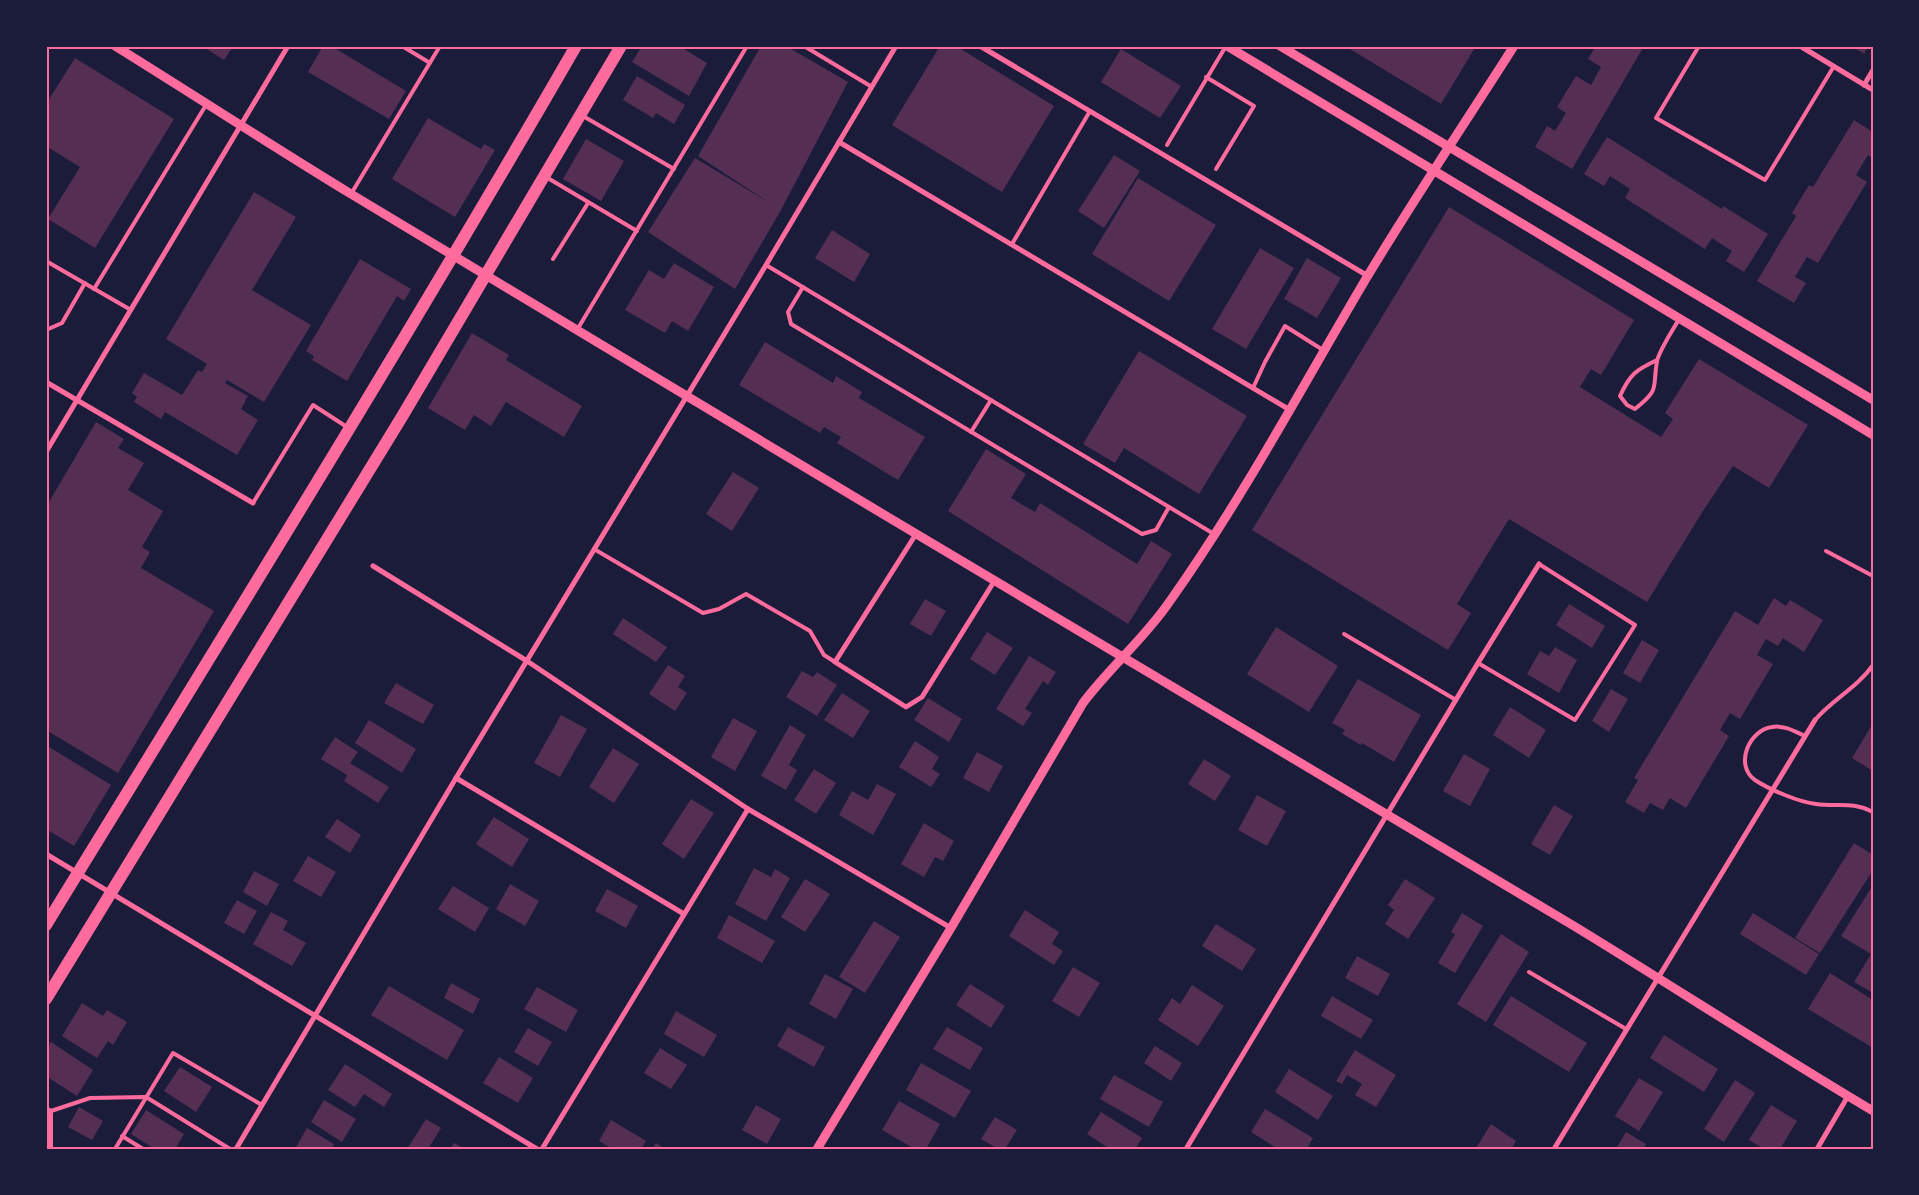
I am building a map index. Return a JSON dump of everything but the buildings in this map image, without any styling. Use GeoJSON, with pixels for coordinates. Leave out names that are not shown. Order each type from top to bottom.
{"type":"FeatureCollection","features":[{"type":"Feature","properties":{"kind":"main road"},"geometry":{"type":"LineString","coordinates":[[46,925],[453,256],[576,46]]}},
{"type":"Feature","properties":{"kind":"main road"},"geometry":{"type":"LineString","coordinates":[[46,999],[323,548],[487,276],[621,46]]}},
{"type":"Feature","properties":{"kind":"street"},"geometry":{"type":"LineString","coordinates":[[115,46],[208,103],[240,126],[453,256],[1658,976],[1873,1111]]}},
{"type":"Feature","properties":{"kind":"street"},"geometry":{"type":"LineString","coordinates":[[46,452],[288,46]]}},
{"type":"Feature","properties":{"kind":"street"},"geometry":{"type":"LineString","coordinates":[[236,1149],[456,778],[896,46]]}},
{"type":"Feature","properties":{"kind":"street"},"geometry":{"type":"LineString","coordinates":[[980,46],[1368,276]]}},
{"type":"Feature","properties":{"kind":"street"},"geometry":{"type":"LineString","coordinates":[[1226,46],[1873,435]]}},
{"type":"Feature","properties":{"kind":"street"},"geometry":{"type":"LineString","coordinates":[[1280,46],[1873,400]]}},
{"type":"Feature","properties":{"kind":"street"},"geometry":{"type":"LineString","coordinates":[[817,1149],[951,928],[1083,703],[1106,673],[1158,619],[1214,534],[1290,410],[1368,276],[1514,46]]}},
{"type":"Feature","properties":{"kind":"street"},"geometry":{"type":"LineString","coordinates":[[1800,46],[1873,90]]}},
{"type":"Feature","properties":{"kind":"street"},"geometry":{"type":"LineString","coordinates":[[1864,84],[1873,70]]}},
{"type":"Feature","properties":{"kind":"street"},"geometry":{"type":"LineString","coordinates":[[839,142],[1290,410]]}},
{"type":"Feature","properties":{"kind":"street"},"geometry":{"type":"LineString","coordinates":[[46,382],[253,503]]}},
{"type":"Feature","properties":{"kind":"street"},"geometry":{"type":"LineString","coordinates":[[916,534],[835,662],[906,706],[922,697],[995,580]]}},
{"type":"Feature","properties":{"kind":"street"},"geometry":{"type":"LineString","coordinates":[[1186,1149],[1539,564]]}},
{"type":"Feature","properties":{"kind":"street"},"geometry":{"type":"LineString","coordinates":[[373,566],[527,661],[748,809],[951,928]]}},
{"type":"Feature","properties":{"kind":"street"},"geometry":{"type":"LineString","coordinates":[[1554,1149],[1815,720]]}},
{"type":"Feature","properties":{"kind":"street"},"geometry":{"type":"LineString","coordinates":[[456,778],[684,914]]}},
{"type":"Feature","properties":{"kind":"street"},"geometry":{"type":"LineString","coordinates":[[542,1149],[748,809]]}},
{"type":"Feature","properties":{"kind":"street"},"geometry":{"type":"LineString","coordinates":[[46,854],[538,1149]]}},
{"type":"Feature","properties":{"kind":"street"},"geometry":{"type":"LineString","coordinates":[[1817,1149],[1848,1096]]}},
{"type":"Feature","properties":{"kind":"lane"},"geometry":{"type":"LineString","coordinates":[[46,50],[48,46]]}},
{"type":"Feature","properties":{"kind":"lane"},"geometry":{"type":"LineString","coordinates":[[402,46],[430,63]]}},
{"type":"Feature","properties":{"kind":"lane"},"geometry":{"type":"LineString","coordinates":[[351,194],[440,46]]}},
{"type":"Feature","properties":{"kind":"lane"},"geometry":{"type":"LineString","coordinates":[[577,330],[747,46]]}},
{"type":"Feature","properties":{"kind":"lane"},"geometry":{"type":"LineString","coordinates":[[804,46],[812,48],[872,86]]}},
{"type":"Feature","properties":{"kind":"lane"},"geometry":{"type":"LineString","coordinates":[[1166,145],[1226,46]]}},
{"type":"Feature","properties":{"kind":"lane"},"geometry":{"type":"LineString","coordinates":[[1699,46],[1656,118],[1764,180],[1834,66]]}},
{"type":"Feature","properties":{"kind":"lane"},"geometry":{"type":"LineString","coordinates":[[1206,77],[1254,106],[1216,169]]}},
{"type":"Feature","properties":{"kind":"lane"},"geometry":{"type":"LineString","coordinates":[[94,289],[208,103]]}},
{"type":"Feature","properties":{"kind":"lane"},"geometry":{"type":"LineString","coordinates":[[1012,244],[1090,111]]}},
{"type":"Feature","properties":{"kind":"lane"},"geometry":{"type":"LineString","coordinates":[[581,115],[674,170]]}},
{"type":"Feature","properties":{"kind":"lane"},"geometry":{"type":"LineString","coordinates":[[545,177],[637,231]]}},
{"type":"Feature","properties":{"kind":"lane"},"geometry":{"type":"LineString","coordinates":[[553,259],[588,203]]}},
{"type":"Feature","properties":{"kind":"lane"},"geometry":{"type":"LineString","coordinates":[[46,261],[131,310]]}},
{"type":"Feature","properties":{"kind":"lane"},"geometry":{"type":"LineString","coordinates":[[766,265],[1214,534]]}},
{"type":"Feature","properties":{"kind":"lane"},"geometry":{"type":"LineString","coordinates":[[46,330],[62,323],[85,283]]}},
{"type":"Feature","properties":{"kind":"lane"},"geometry":{"type":"LineString","coordinates":[[803,287],[788,312],[791,324],[1142,534],[1156,530],[1169,507]]}},
{"type":"Feature","properties":{"kind":"lane"},"geometry":{"type":"LineString","coordinates":[[1657,360],[1639,368],[1628,379],[1620,396],[1627,405],[1636,409],[1650,397],[1656,386],[1657,360],[1679,319]]}},
{"type":"Feature","properties":{"kind":"lane"},"geometry":{"type":"LineString","coordinates":[[1253,388],[1285,326],[1325,351]]}},
{"type":"Feature","properties":{"kind":"lane"},"geometry":{"type":"LineString","coordinates":[[971,432],[991,400]]}},
{"type":"Feature","properties":{"kind":"lane"},"geometry":{"type":"LineString","coordinates":[[253,503],[313,405],[349,428]]}},
{"type":"Feature","properties":{"kind":"lane"},"geometry":{"type":"LineString","coordinates":[[594,549],[703,613],[719,609],[746,594],[810,631],[824,654],[835,662]]}},
{"type":"Feature","properties":{"kind":"lane"},"geometry":{"type":"LineString","coordinates":[[1826,551],[1873,576]]}},
{"type":"Feature","properties":{"kind":"lane"},"geometry":{"type":"LineString","coordinates":[[1478,663],[1575,720],[1635,625],[1539,564]]}},
{"type":"Feature","properties":{"kind":"lane"},"geometry":{"type":"LineString","coordinates":[[1344,634],[1456,700]]}},
{"type":"Feature","properties":{"kind":"lane"},"geometry":{"type":"LineString","coordinates":[[1815,720],[1858,684],[1873,665]]}},
{"type":"Feature","properties":{"kind":"lane"},"geometry":{"type":"LineString","coordinates":[[1805,736],[1781,727],[1765,729],[1752,738],[1747,747],[1745,757],[1747,768],[1752,778],[1772,789],[1812,803],[1860,805],[1873,812]]}},
{"type":"Feature","properties":{"kind":"lane"},"geometry":{"type":"LineString","coordinates":[[1529,972],[1626,1029]]}},
{"type":"Feature","properties":{"kind":"lane"},"geometry":{"type":"LineString","coordinates":[[115,1149],[173,1053],[262,1105]]}},
{"type":"Feature","properties":{"kind":"lane"},"geometry":{"type":"LineString","coordinates":[[46,1108],[51,1111],[90,1098],[146,1097],[230,1149]]}},
{"type":"Feature","properties":{"kind":"lane"},"geometry":{"type":"LineString","coordinates":[[51,1111],[51,1149]]}},
{"type":"Feature","properties":{"kind":"lane"},"geometry":{"type":"LineString","coordinates":[[122,1136],[143,1149]]}}]}
